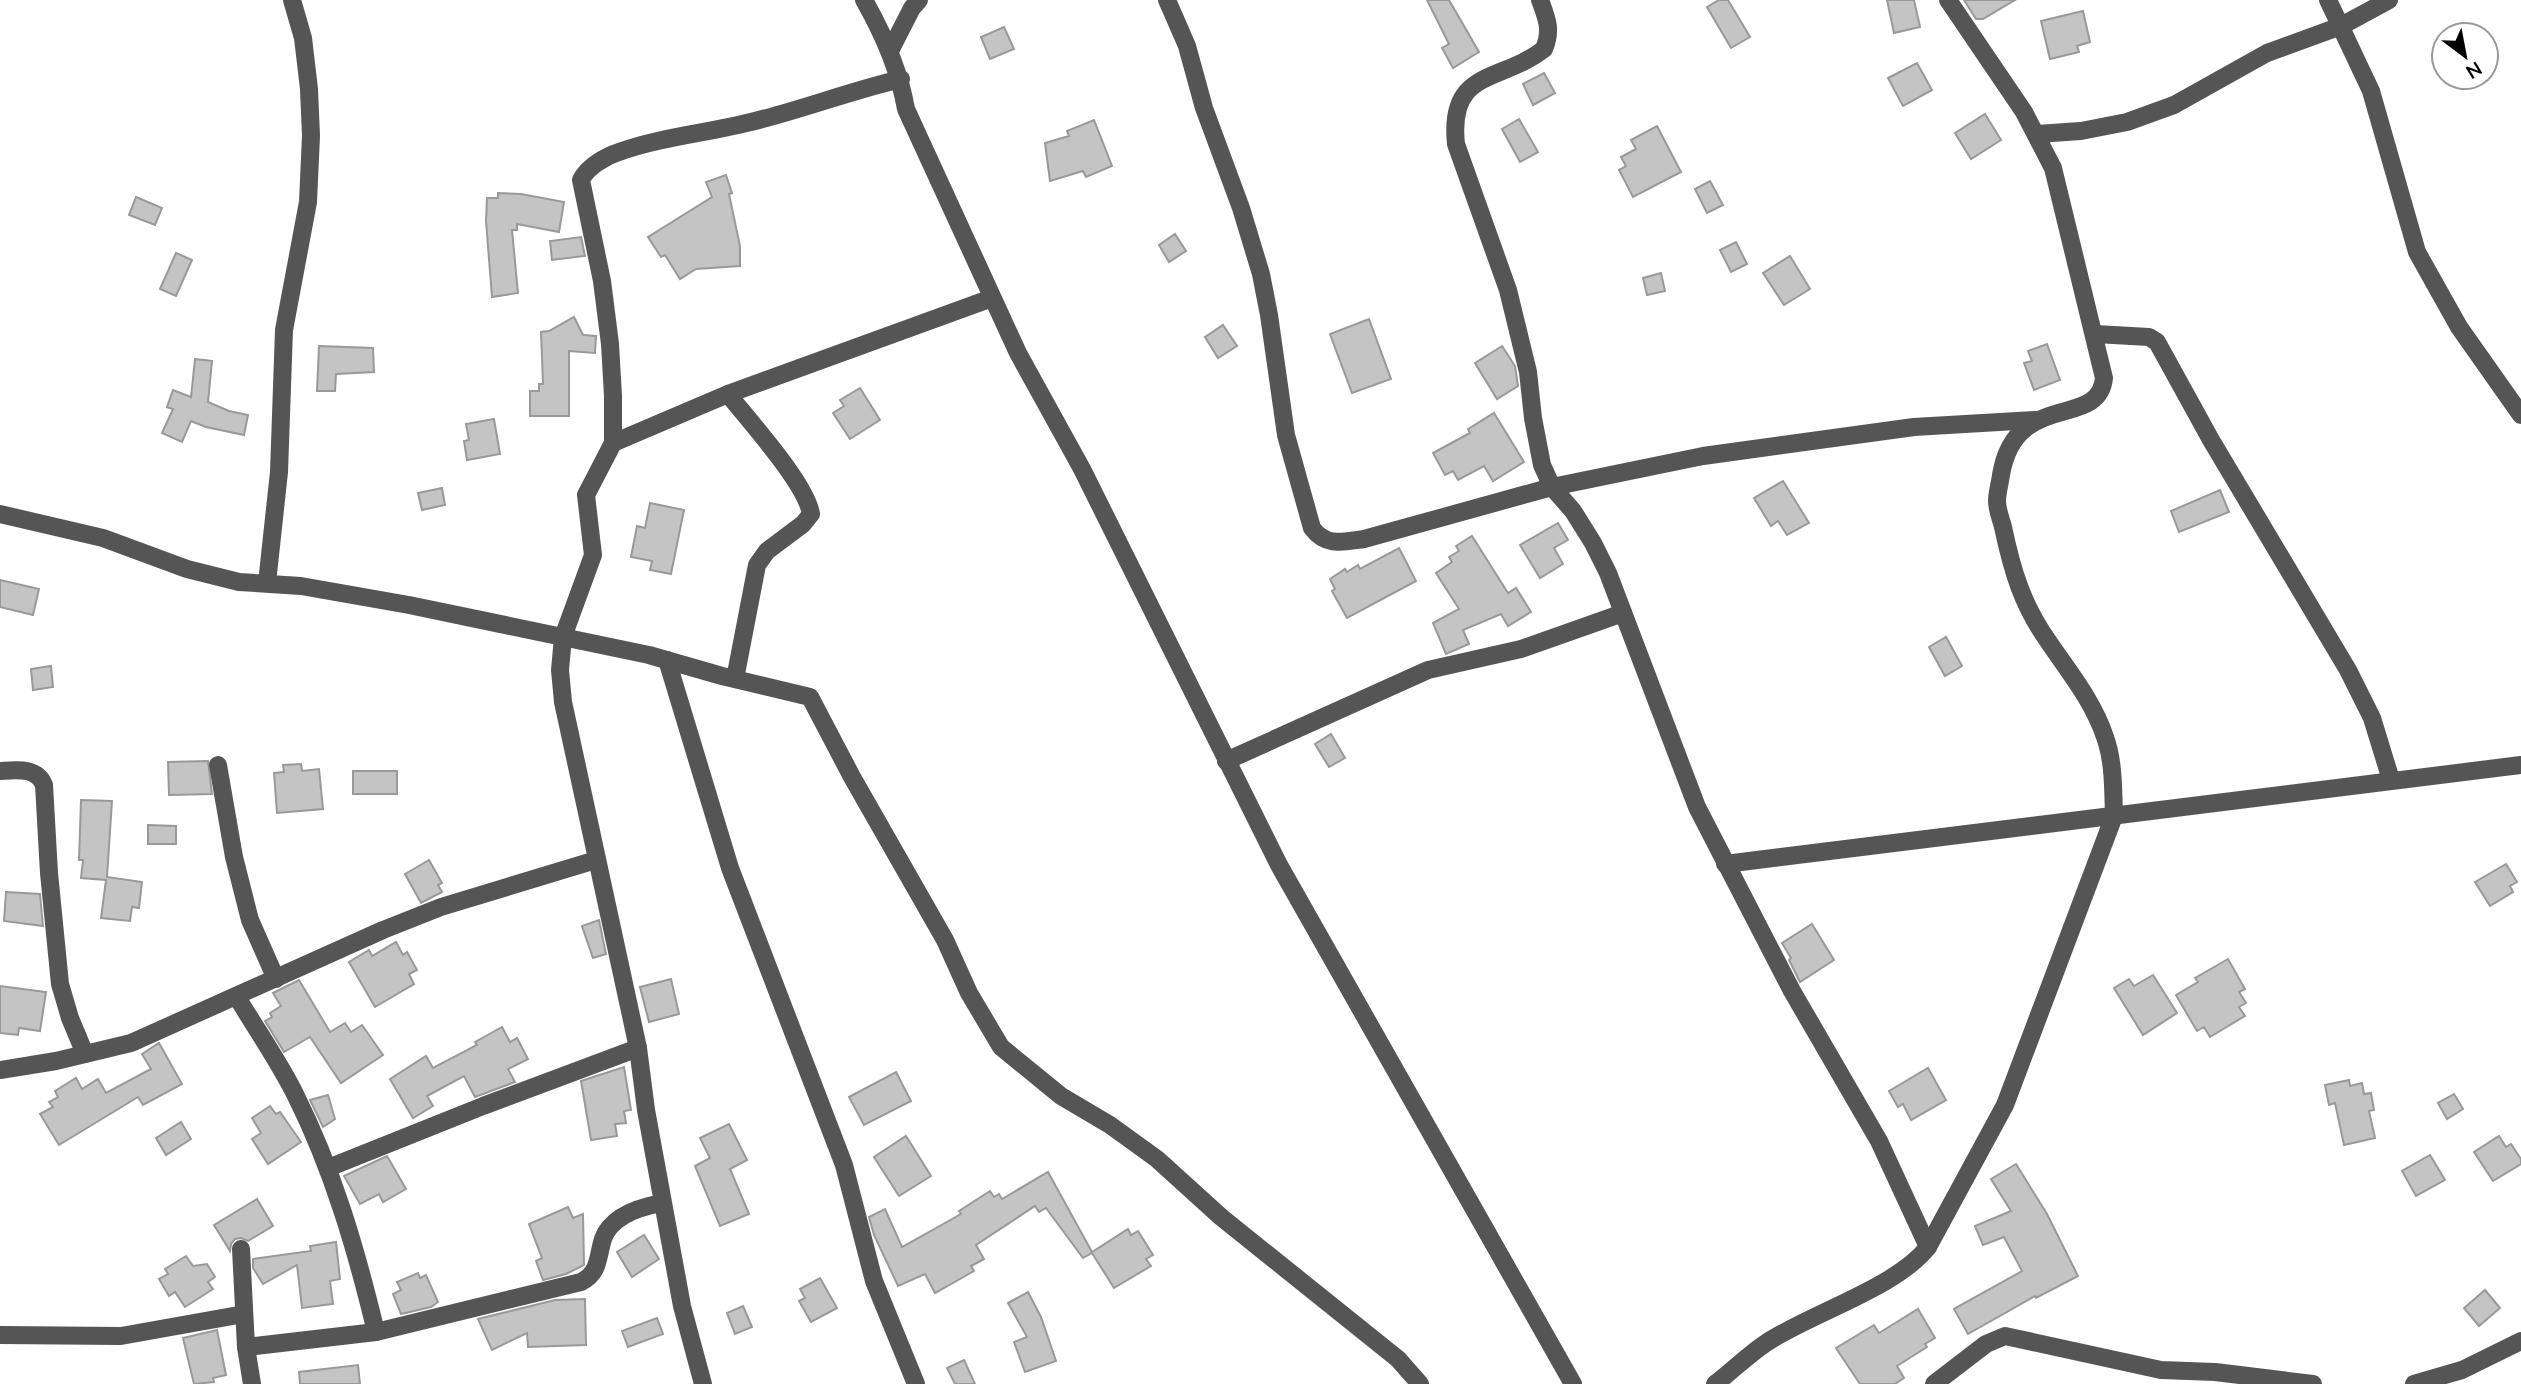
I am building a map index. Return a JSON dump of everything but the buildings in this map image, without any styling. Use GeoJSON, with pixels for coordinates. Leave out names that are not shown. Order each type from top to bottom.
{"type":"FeatureCollection","features":[{"type":"Feature","properties":{"kind":"street"},"geometry":{"type":"LineString","coordinates":[[267,583],[279,472],[284,330],[308,202],[311,136],[303,38],[292,0]]}},
{"type":"Feature","properties":{"kind":"street"},"geometry":{"type":"LineString","coordinates":[[864,0],[901,79],[906,109],[992,298],[1018,352],[1082,469],[1279,865],[1573,1384]]}},
{"type":"Feature","properties":{"kind":"street"},"geometry":{"type":"LineString","coordinates":[[890,51],[912,8],[919,0]]}},
{"type":"Feature","properties":{"kind":"street"},"geometry":{"type":"LineString","coordinates":[[1167,0],[1187,46],[1204,108],[1241,208],[1261,274],[1286,435],[1312,528],[1320,538],[1333,542],[1364,539],[1552,487],[1703,456],[1914,427],[2035,420],[2088,404],[2101,390],[2104,378],[2053,168],[2037,134],[1948,0]]}},
{"type":"Feature","properties":{"kind":"street"},"geometry":{"type":"LineString","coordinates":[[1540,0],[1550,33],[1544,49],[1478,82],[1463,96],[1454,124],[1456,144],[1508,290],[1528,372],[1542,465],[1552,487],[1573,511],[1593,544],[1623,613],[1698,807],[1725,864],[1792,991],[1879,1141],[1928,1247]]}},
{"type":"Feature","properties":{"kind":"street"},"geometry":{"type":"LineString","coordinates":[[2329,0],[2371,91],[2417,252],[2459,327],[2521,415]]}},
{"type":"Feature","properties":{"kind":"street"},"geometry":{"type":"LineString","coordinates":[[2037,134],[2081,131],[2127,122],[2174,105],[2267,53],[2341,26],[2389,0]]}},
{"type":"Feature","properties":{"kind":"street"},"geometry":{"type":"LineString","coordinates":[[703,1384],[682,1306],[646,1110],[638,1048],[563,702],[560,670],[563,637],[593,555],[586,495],[613,443],[610,344],[602,281],[582,187],[583,176],[596,164],[617,152],[753,122],[901,79]]}},
{"type":"Feature","properties":{"kind":"street"},"geometry":{"type":"LineString","coordinates":[[613,443],[728,394],[992,298]]}},
{"type":"Feature","properties":{"kind":"street"},"geometry":{"type":"LineString","coordinates":[[2095,334],[2149,337],[2157,342],[2211,440],[2348,670],[2372,718],[2391,780]]}},
{"type":"Feature","properties":{"kind":"street"},"geometry":{"type":"LineString","coordinates":[[728,394],[778,457],[809,504],[811,514],[803,524],[767,551],[757,565],[735,679]]}},
{"type":"Feature","properties":{"kind":"street"},"geometry":{"type":"LineString","coordinates":[[1715,1384],[1765,1343],[1877,1285],[1911,1264],[1928,1247],[2005,1105],[2114,816],[2112,771],[2105,737],[2080,686],[2046,639],[2019,591],[1997,501],[2003,461],[2010,444],[2035,420]]}},
{"type":"Feature","properties":{"kind":"street"},"geometry":{"type":"LineString","coordinates":[[0,514],[103,538],[187,569],[239,582],[310,587],[383,600],[667,660],[810,697],[852,777],[945,940],[969,993],[1001,1047],[1061,1096],[1110,1125],[1157,1159],[1221,1217],[1398,1359],[1420,1384]]}},
{"type":"Feature","properties":{"kind":"street"},"geometry":{"type":"LineString","coordinates":[[1226,761],[1428,670],[1521,649],[1623,613]]}},
{"type":"Feature","properties":{"kind":"street"},"geometry":{"type":"LineString","coordinates":[[667,660],[730,868],[844,1165],[874,1281],[916,1384]]}},
{"type":"Feature","properties":{"kind":"street"},"geometry":{"type":"LineString","coordinates":[[219,765],[234,858],[247,908],[276,979]]}},
{"type":"Feature","properties":{"kind":"street"},"geometry":{"type":"LineString","coordinates":[[1725,864],[2521,765]]}},
{"type":"Feature","properties":{"kind":"street"},"geometry":{"type":"LineString","coordinates":[[0,771],[32,772],[41,778],[44,785],[60,984],[85,1054]]}},
{"type":"Feature","properties":{"kind":"street"},"geometry":{"type":"LineString","coordinates":[[0,1070],[56,1061],[131,1043],[440,907],[596,860]]}},
{"type":"Feature","properties":{"kind":"street"},"geometry":{"type":"LineString","coordinates":[[237,997],[294,1092],[328,1168],[358,1258],[376,1332]]}},
{"type":"Feature","properties":{"kind":"street"},"geometry":{"type":"LineString","coordinates":[[328,1168],[638,1048]]}},
{"type":"Feature","properties":{"kind":"street"},"geometry":{"type":"LineString","coordinates":[[246,1347],[376,1332],[581,1282],[590,1277],[598,1267],[609,1228],[622,1216],[662,1203]]}},
{"type":"Feature","properties":{"kind":"street"},"geometry":{"type":"LineString","coordinates":[[240,1249],[246,1347],[252,1384]]}},
{"type":"Feature","properties":{"kind":"street"},"geometry":{"type":"LineString","coordinates":[[0,1335],[121,1336],[244,1314]]}},
{"type":"Feature","properties":{"kind":"street"},"geometry":{"type":"LineString","coordinates":[[1934,1384],[1986,1344],[2005,1336],[2161,1370],[2216,1372],[2314,1384]]}},
{"type":"Feature","properties":{"kind":"street"},"geometry":{"type":"LineString","coordinates":[[2414,1384],[2462,1370],[2521,1341]]}}]}
